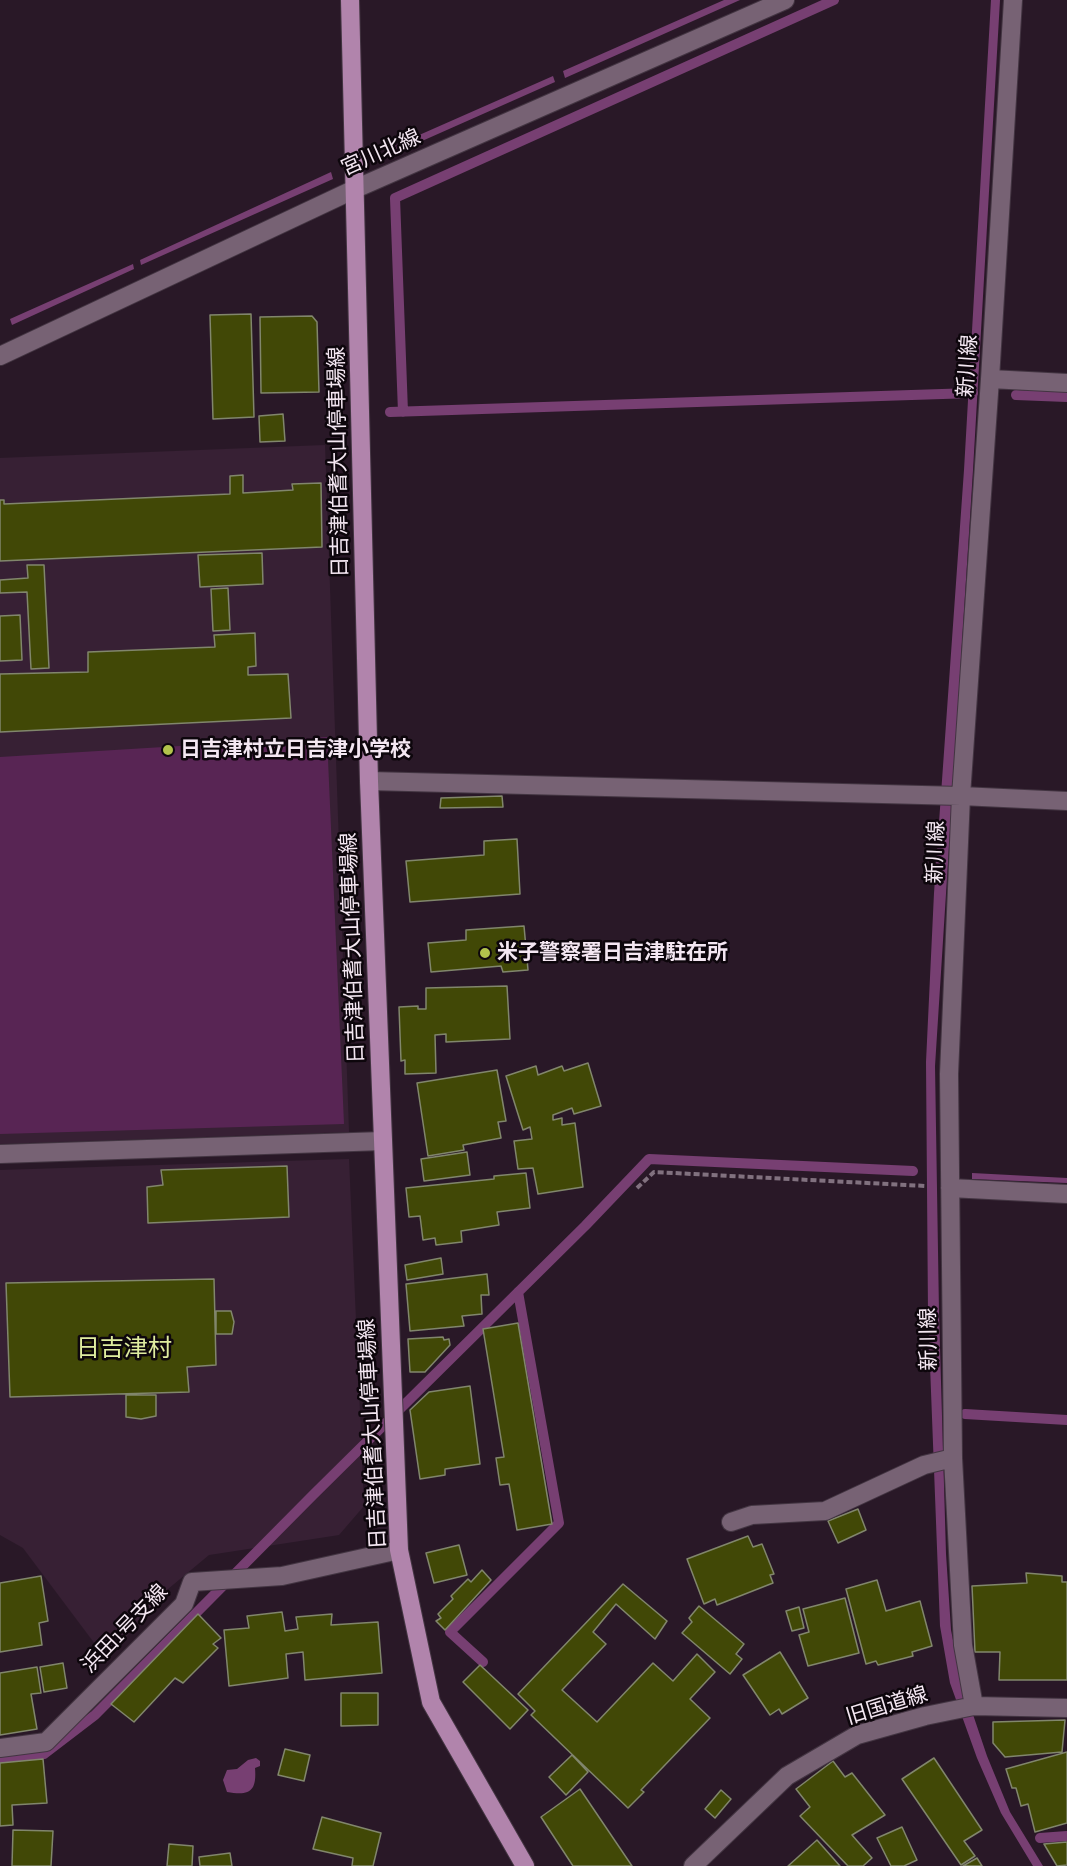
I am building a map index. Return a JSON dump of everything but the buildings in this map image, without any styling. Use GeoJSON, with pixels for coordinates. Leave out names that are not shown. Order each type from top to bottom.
{"type":"FeatureCollection","features":[{"type":"Feature","properties":{"kind":"main road","name":"日吉津伯耆大山停車場線"},"geometry":{"type":"LineString","coordinates":[[350,0],[369,781],[399,1550],[431,1702],[525,1866]]}},
{"type":"Feature","properties":{"kind":"street","name":"宮川北線"},"geometry":{"type":"LineString","coordinates":[[1,350],[355,189],[785,0]]}},
{"type":"Feature","properties":{"kind":"street","name":"新川線"},"geometry":{"type":"LineString","coordinates":[[974,1706],[963,1645],[953,1458],[949,1074],[961,796],[1013,0]]}},
{"type":"Feature","properties":{"kind":"street"},"geometry":{"type":"LineString","coordinates":[[990,379],[1067,383]]}},
{"type":"Feature","properties":{"kind":"street"},"geometry":{"type":"LineString","coordinates":[[369,781],[961,796],[1067,801]]}},
{"type":"Feature","properties":{"kind":"street"},"geometry":{"type":"LineString","coordinates":[[0,1154],[383,1141]]}},
{"type":"Feature","properties":{"kind":"street"},"geometry":{"type":"LineString","coordinates":[[950,1188],[1067,1194]]}},
{"type":"Feature","properties":{"kind":"street"},"geometry":{"type":"LineString","coordinates":[[731,1522],[752,1515],[825,1511],[924,1465],[953,1458]]}},
{"type":"Feature","properties":{"kind":"street","name":"浜田1号支線"},"geometry":{"type":"LineString","coordinates":[[0,1748],[45,1742],[184,1604],[192,1582],[282,1576],[399,1550]]}},
{"type":"Feature","properties":{"kind":"street","name":"旧国道線"},"geometry":{"type":"LineString","coordinates":[[693,1866],[787,1776],[857,1735],[925,1716],[974,1706],[1067,1708]]}},
{"type":"Feature","properties":{"kind":"path"},"geometry":{"type":"LineString","coordinates":[[637,1188],[654,1172],[950,1188]]}},
{"type":"Feature","properties":{"kind":"shaded area"},"geometry":{"type":"Polygon","coordinates":[[[724,0],[740,0],[565,78],[563,71],[724,0]]]}},
{"type":"Feature","properties":{"kind":"shaded area"},"geometry":{"type":"Polygon","coordinates":[[[991,0],[1000,0],[935,1066],[939,1313],[946,1554],[951,1630],[960,1676],[987,1756],[1010,1812],[1043,1866],[1033,1866],[1001,1813],[977,1758],[950,1683],[940,1626],[928,1313],[926,1062],[934,893],[964,470],[991,0]]]}},
{"type":"Feature","properties":{"kind":"shaded area"},"geometry":{"type":"Polygon","coordinates":[[[553,76],[555,82],[395,153],[392,147],[553,76]]]}},
{"type":"Feature","properties":{"kind":"shaded area"},"geometry":{"type":"Polygon","coordinates":[[[331,172],[333,179],[141,265],[140,260],[331,172]]]}},
{"type":"Feature","properties":{"kind":"shaded area"},"geometry":{"type":"Polygon","coordinates":[[[133,264],[134,269],[12,325],[10,319],[133,264]]]}},
{"type":"Feature","properties":{"kind":"shaded area","name":"日吉津村立日吉津小学校"},"geometry":{"type":"Polygon","coordinates":[[[325,445],[349,1132],[0,1144],[0,458],[325,445]]]}},
{"type":"Feature","properties":{"kind":"shaded area"},"geometry":{"type":"Polygon","coordinates":[[[327,737],[344,1124],[0,1134],[0,757],[327,737]]]}},
{"type":"Feature","properties":{"kind":"shaded area"},"geometry":{"type":"Polygon","coordinates":[[[349,1159],[364,1506],[339,1535],[209,1555],[162,1594],[107,1660],[23,1548],[0,1535],[0,1170],[349,1159]]]}},
{"type":"Feature","properties":{"kind":"shaded area"},"geometry":{"type":"Polygon","coordinates":[[[972,1173],[1067,1178],[1067,1183],[972,1179],[972,1173]]]}},
{"type":"Feature","properties":{"kind":"shaded area"},"geometry":{"type":"Polygon","coordinates":[[[256,1758],[260,1761],[260,1766],[255,1768],[253,1787],[241,1793],[227,1792],[223,1780],[227,1770],[237,1769],[248,1760],[256,1758]]]}},
{"type":"Feature","properties":{"kind":"waterway"},"geometry":{"type":"LineString","coordinates":[[403,412],[395,198],[834,0]]}},
{"type":"Feature","properties":{"kind":"waterway"},"geometry":{"type":"LineString","coordinates":[[390,412],[973,393]]}},
{"type":"Feature","properties":{"kind":"waterway"},"geometry":{"type":"LineString","coordinates":[[1016,395],[1067,397]]}},
{"type":"Feature","properties":{"kind":"waterway"},"geometry":{"type":"LineString","coordinates":[[0,1760],[44,1754],[95,1715],[585,1226],[649,1159],[913,1171]]}},
{"type":"Feature","properties":{"kind":"waterway"},"geometry":{"type":"LineString","coordinates":[[483,1662],[450,1632],[559,1523],[518,1292]]}},
{"type":"Feature","properties":{"kind":"waterway"},"geometry":{"type":"LineString","coordinates":[[965,1414],[1067,1420]]}},
{"type":"Feature","properties":{"kind":"waterway"},"geometry":{"type":"LineString","coordinates":[[1040,1838],[1067,1836]]}},
{"type":"Feature","properties":{"kind":"place","name":"日吉津村立日吉津小学校"},"geometry":{"type":"Point","coordinates":[168,750]}},
{"type":"Feature","properties":{"kind":"place","name":"米子警察署日吉津駐在所"},"geometry":{"type":"Point","coordinates":[485,953]}},
{"type":"Feature","properties":{"kind":"district","name":"日吉津村"},"geometry":{"type":"Point","coordinates":[124,1349]}}]}
